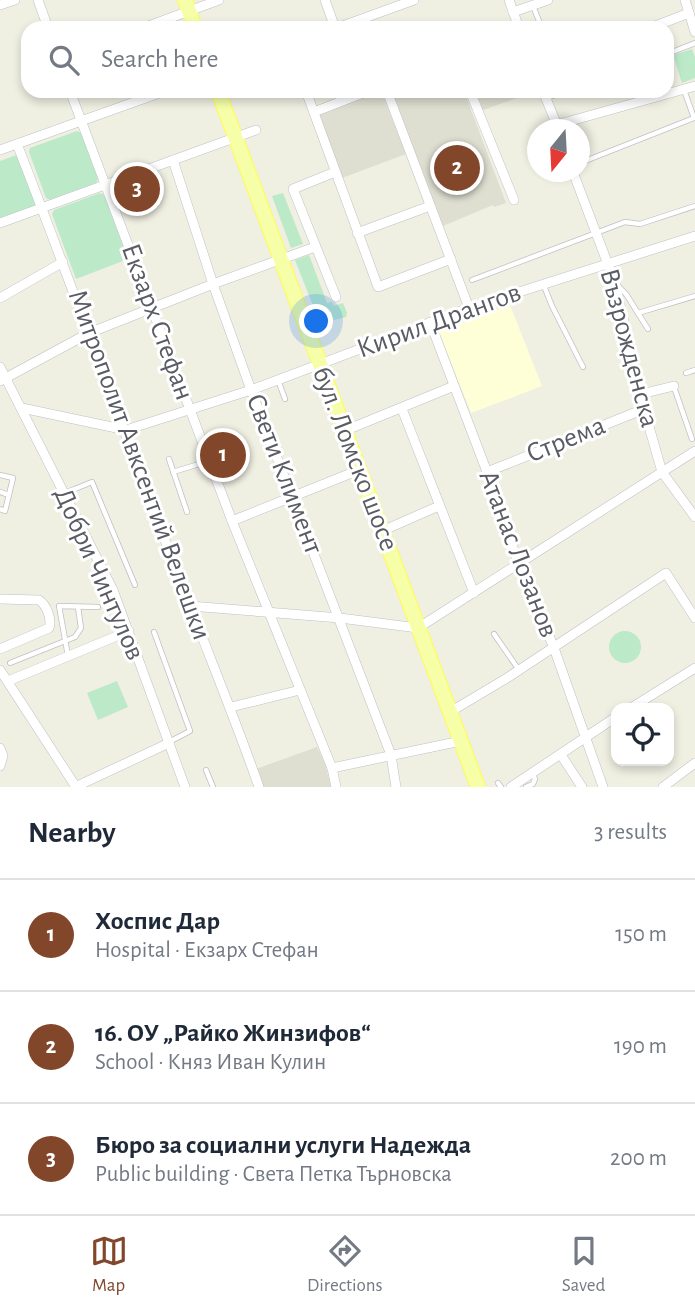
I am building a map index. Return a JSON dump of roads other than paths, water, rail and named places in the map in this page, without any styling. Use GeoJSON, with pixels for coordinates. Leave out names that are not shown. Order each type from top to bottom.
{"type":"FeatureCollection","features":[{"type":"Feature","properties":{"kind":"main road","name":"бул. Ломско шосе"},"geometry":{"type":"LineString","coordinates":[[221,98],[478,787]]}},
{"type":"Feature","properties":{"kind":"street"},"geometry":{"type":"LineString","coordinates":[[0,5],[15,0]]}},
{"type":"Feature","properties":{"kind":"street"},"geometry":{"type":"LineString","coordinates":[[38,0],[46,21]]}},
{"type":"Feature","properties":{"kind":"street"},"geometry":{"type":"LineString","coordinates":[[156,21],[187,5],[219,0]]}},
{"type":"Feature","properties":{"kind":"street"},"geometry":{"type":"LineString","coordinates":[[325,0],[333,21]]}},
{"type":"Feature","properties":{"kind":"street"},"geometry":{"type":"LineString","coordinates":[[356,21],[414,0]]}},
{"type":"Feature","properties":{"kind":"street"},"geometry":{"type":"LineString","coordinates":[[509,0],[516,21]]}},
{"type":"Feature","properties":{"kind":"street"},"geometry":{"type":"LineString","coordinates":[[513,12],[548,0]]}},
{"type":"Feature","properties":{"kind":"street"},"geometry":{"type":"LineString","coordinates":[[685,0],[695,32]]}},
{"type":"Feature","properties":{"kind":"street"},"geometry":{"type":"LineString","coordinates":[[668,21],[689,13]]}},
{"type":"Feature","properties":{"kind":"street"},"geometry":{"type":"LineString","coordinates":[[674,92],[695,86]]}},
{"type":"Feature","properties":{"kind":"street","name":"Екзарх Стефан"},"geometry":{"type":"LineString","coordinates":[[73,98],[232,521],[332,768],[336,787]]}},
{"type":"Feature","properties":{"kind":"street"},"geometry":{"type":"LineString","coordinates":[[0,150],[145,98]]}},
{"type":"Feature","properties":{"kind":"street"},"geometry":{"type":"LineString","coordinates":[[309,98],[378,288],[451,259]]}},
{"type":"Feature","properties":{"kind":"street"},"geometry":{"type":"LineString","coordinates":[[314,112],[350,98]]}},
{"type":"Feature","properties":{"kind":"street"},"geometry":{"type":"LineString","coordinates":[[390,98],[469,308]]}},
{"type":"Feature","properties":{"kind":"street"},"geometry":{"type":"LineString","coordinates":[[473,98],[514,200]]}},
{"type":"Feature","properties":{"kind":"street"},"geometry":{"type":"LineString","coordinates":[[545,98],[554,119]]}},
{"type":"Feature","properties":{"kind":"street"},"geometry":{"type":"LineString","coordinates":[[584,119],[653,98]]}},
{"type":"Feature","properties":{"kind":"street"},"geometry":{"type":"LineString","coordinates":[[0,223],[256,130]]}},
{"type":"Feature","properties":{"kind":"street","name":"Митрополит Авксентий Велешки"},"geometry":{"type":"LineString","coordinates":[[17,144],[259,787]]}},
{"type":"Feature","properties":{"kind":"street","name":"Свети Климент"},"geometry":{"type":"LineString","coordinates":[[173,160],[212,284],[391,755],[396,787]]}},
{"type":"Feature","properties":{"kind":"street"},"geometry":{"type":"LineString","coordinates":[[335,172],[293,189],[335,297]]}},
{"type":"Feature","properties":{"kind":"street","name":"Възрожденска"},"geometry":{"type":"LineString","coordinates":[[577,182],[615,283],[644,409],[662,472],[695,517]]}},
{"type":"Feature","properties":{"kind":"street"},"geometry":{"type":"LineString","coordinates":[[357,233],[430,206]]}},
{"type":"Feature","properties":{"kind":"street","name":"Кирил Дрангов"},"geometry":{"type":"LineString","coordinates":[[22,408],[126,430],[251,390],[469,308],[695,236]]}},
{"type":"Feature","properties":{"kind":"street"},"geometry":{"type":"LineString","coordinates":[[3,379],[89,333],[315,247]]}},
{"type":"Feature","properties":{"kind":"street"},"geometry":{"type":"LineString","coordinates":[[0,298],[63,261]]}},
{"type":"Feature","properties":{"kind":"street","name":"Атанас Лозанов"},"geometry":{"type":"LineString","coordinates":[[430,322],[519,565],[554,648],[603,787]]}},
{"type":"Feature","properties":{"kind":"street","name":"Добри Чинтулов"},"geometry":{"type":"LineString","coordinates":[[0,367],[3,379],[22,408],[113,590],[185,787]]}},
{"type":"Feature","properties":{"kind":"street"},"geometry":{"type":"LineString","coordinates":[[344,431],[454,386]]}},
{"type":"Feature","properties":{"kind":"street"},"geometry":{"type":"LineString","coordinates":[[641,394],[674,386]]}},
{"type":"Feature","properties":{"kind":"street"},"geometry":{"type":"LineString","coordinates":[[402,409],[474,593]]}},
{"type":"Feature","properties":{"kind":"street","name":"Стрема"},"geometry":{"type":"LineString","coordinates":[[487,472],[644,409]]}},
{"type":"Feature","properties":{"kind":"street"},"geometry":{"type":"LineString","coordinates":[[190,606],[268,611],[418,628],[695,451]]}},
{"type":"Feature","properties":{"kind":"street"},"geometry":{"type":"LineString","coordinates":[[232,521],[359,470]]}},
{"type":"Feature","properties":{"kind":"street"},"geometry":{"type":"LineString","coordinates":[[382,531],[439,506]]}},
{"type":"Feature","properties":{"kind":"street"},"geometry":{"type":"LineString","coordinates":[[450,712],[470,705],[666,573],[695,618]]}},
{"type":"Feature","properties":{"kind":"street"},"geometry":{"type":"LineString","coordinates":[[0,599],[40,600],[46,606],[51,626],[0,649]]}},
{"type":"Feature","properties":{"kind":"street"},"geometry":{"type":"LineString","coordinates":[[8,681],[128,631]]}},
{"type":"Feature","properties":{"kind":"street"},"geometry":{"type":"LineString","coordinates":[[639,703],[695,668]]}},
{"type":"Feature","properties":{"kind":"street"},"geometry":{"type":"LineString","coordinates":[[0,670],[75,787],[169,743]]}},
{"type":"Feature","properties":{"kind":"street"},"geometry":{"type":"LineString","coordinates":[[231,707],[300,690]]}},
{"type":"Feature","properties":{"kind":"street"},"geometry":{"type":"LineString","coordinates":[[511,787],[611,720]]}},
{"type":"Feature","properties":{"kind":"street"},"geometry":{"type":"LineString","coordinates":[[332,768],[461,741]]}},
{"type":"Feature","properties":{"kind":"street"},"geometry":{"type":"LineString","coordinates":[[0,748],[3,755],[0,766]]}},
{"type":"Feature","properties":{"kind":"street"},"geometry":{"type":"LineString","coordinates":[[561,755],[582,787]]}},
{"type":"Feature","properties":{"kind":"street"},"geometry":{"type":"LineString","coordinates":[[668,786],[695,763]]}},
{"type":"Feature","properties":{"kind":"lane"},"geometry":{"type":"LineString","coordinates":[[531,4],[539,21]]}},
{"type":"Feature","properties":{"kind":"lane"},"geometry":{"type":"LineString","coordinates":[[674,51],[695,43]]}},
{"type":"Feature","properties":{"kind":"lane"},"geometry":{"type":"LineString","coordinates":[[590,159],[694,118],[683,89]]}},
{"type":"Feature","properties":{"kind":"lane"},"geometry":{"type":"LineString","coordinates":[[338,98],[339,102]]}},
{"type":"Feature","properties":{"kind":"lane"},"geometry":{"type":"LineString","coordinates":[[472,280],[625,222],[640,224],[695,206]]}},
{"type":"Feature","properties":{"kind":"lane"},"geometry":{"type":"LineString","coordinates":[[615,283],[626,294],[648,329]]}},
{"type":"Feature","properties":{"kind":"lane"},"geometry":{"type":"LineString","coordinates":[[544,284],[552,306],[583,367]]}},
{"type":"Feature","properties":{"kind":"lane"},"geometry":{"type":"LineString","coordinates":[[638,313],[695,296]]}},
{"type":"Feature","properties":{"kind":"lane"},"geometry":{"type":"LineString","coordinates":[[686,373],[695,370]]}},
{"type":"Feature","properties":{"kind":"lane"},"geometry":{"type":"LineString","coordinates":[[277,380],[285,399]]}},
{"type":"Feature","properties":{"kind":"lane"},"geometry":{"type":"LineString","coordinates":[[674,386],[692,439]]}},
{"type":"Feature","properties":{"kind":"lane"},"geometry":{"type":"LineString","coordinates":[[169,458],[187,512]]}},
{"type":"Feature","properties":{"kind":"lane"},"geometry":{"type":"LineString","coordinates":[[173,472],[209,461]]}},
{"type":"Feature","properties":{"kind":"lane"},"geometry":{"type":"LineString","coordinates":[[0,475],[13,478],[5,510],[0,509]]}},
{"type":"Feature","properties":{"kind":"lane"},"geometry":{"type":"LineString","coordinates":[[64,494],[92,482],[135,585]]}},
{"type":"Feature","properties":{"kind":"lane"},"geometry":{"type":"LineString","coordinates":[[0,492],[9,495]]}},
{"type":"Feature","properties":{"kind":"lane"},"geometry":{"type":"LineString","coordinates":[[68,656],[59,606],[99,607]]}},
{"type":"Feature","properties":{"kind":"lane"},"geometry":{"type":"LineString","coordinates":[[10,663],[75,637],[80,631],[78,607]]}},
{"type":"Feature","properties":{"kind":"lane"},"geometry":{"type":"LineString","coordinates":[[154,632],[190,731],[169,743]]}},
{"type":"Feature","properties":{"kind":"lane"},"geometry":{"type":"LineString","coordinates":[[494,634],[519,670]]}},
{"type":"Feature","properties":{"kind":"lane"},"geometry":{"type":"LineString","coordinates":[[206,770],[213,787]]}},
{"type":"Feature","properties":{"kind":"lane"},"geometry":{"type":"LineString","coordinates":[[526,787],[533,784],[533,774]]}},
{"type":"Feature","properties":{"kind":"place","name":"16. ОУ „Райко Жинзифов“"},"geometry":{"type":"Point","coordinates":[457,168]}},
{"type":"Feature","properties":{"kind":"place","name":"Бюро за социални услуги Надежда"},"geometry":{"type":"Point","coordinates":[137,189]}},
{"type":"Feature","properties":{"kind":"place","name":"Хоспис Дар"},"geometry":{"type":"Point","coordinates":[223,455]}}]}
